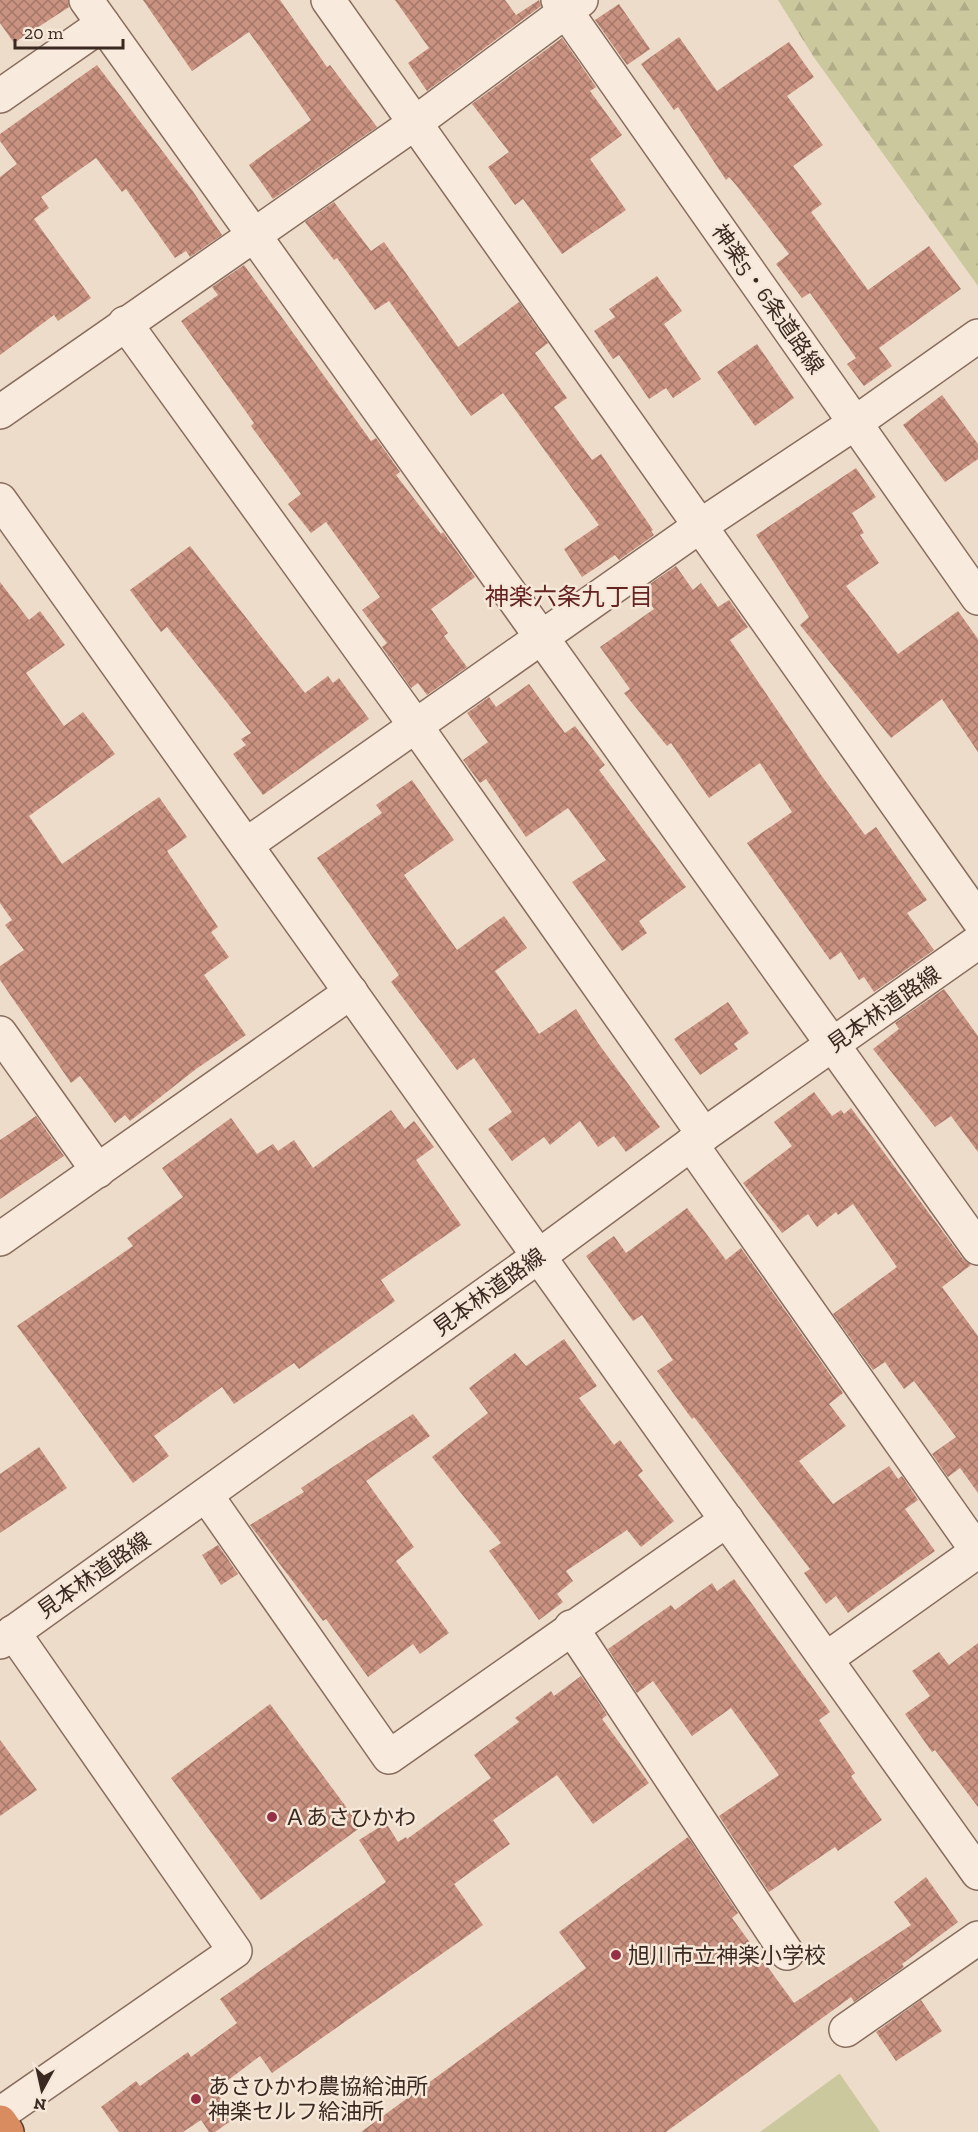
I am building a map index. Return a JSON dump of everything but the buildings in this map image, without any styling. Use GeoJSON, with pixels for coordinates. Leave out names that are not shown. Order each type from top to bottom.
{"type":"FeatureCollection","features":[{"type":"Feature","properties":{"kind":"highway"},"geometry":{"type":"LineString","coordinates":[[0,2122],[7,2132]]}},
{"type":"Feature","properties":{"kind":"street"},"geometry":{"type":"LineString","coordinates":[[328,0],[978,919]]}},
{"type":"Feature","properties":{"kind":"street"},"geometry":{"type":"LineString","coordinates":[[0,412],[415,123],[568,4]]}},
{"type":"Feature","properties":{"kind":"street","name":"神楽5・6条道路線"},"geometry":{"type":"LineString","coordinates":[[568,4],[855,423],[978,598]]}},
{"type":"Feature","properties":{"kind":"street"},"geometry":{"type":"LineString","coordinates":[[0,96],[94,12],[978,1248]]}},
{"type":"Feature","properties":{"kind":"street"},"geometry":{"type":"LineString","coordinates":[[125,323],[415,725],[978,1551],[825,1659]]}},
{"type":"Feature","properties":{"kind":"street"},"geometry":{"type":"LineString","coordinates":[[246,845],[415,725],[543,639],[700,526],[855,423],[978,336]]}},
{"type":"Feature","properties":{"kind":"street"},"geometry":{"type":"LineString","coordinates":[[1,504],[978,1873]]}},
{"type":"Feature","properties":{"kind":"street","name":"見本林道路線"},"geometry":{"type":"LineString","coordinates":[[7,1637],[698,1140],[978,942]]}},
{"type":"Feature","properties":{"kind":"street"},"geometry":{"type":"LineString","coordinates":[[0,1239],[351,992]]}},
{"type":"Feature","properties":{"kind":"street"},"geometry":{"type":"LineString","coordinates":[[0,1033],[98,1171]]}},
{"type":"Feature","properties":{"kind":"street"},"geometry":{"type":"LineString","coordinates":[[206,1495],[389,1757],[571,1627],[727,1520]]}},
{"type":"Feature","properties":{"kind":"street"},"geometry":{"type":"LineString","coordinates":[[571,1627],[787,1953]]}},
{"type":"Feature","properties":{"kind":"street"},"geometry":{"type":"LineString","coordinates":[[0,2114],[235,1951],[7,1637]]}},
{"type":"Feature","properties":{"kind":"street"},"geometry":{"type":"LineString","coordinates":[[846,2030],[978,1938]]}},
{"type":"Feature","properties":{"kind":"green space"},"geometry":{"type":"Polygon","coordinates":[[[778,0],[978,0],[978,286],[813,56],[778,0]]]}},
{"type":"Feature","properties":{"kind":"green space"},"geometry":{"type":"Polygon","coordinates":[[[839,2074],[880,2132],[760,2132],[839,2074]]]}},
{"type":"Feature","properties":{"kind":"place","name":"Ａあさひかわ"},"geometry":{"type":"Point","coordinates":[272,1817]}},
{"type":"Feature","properties":{"kind":"place","name":"旭川市立神楽小学校"},"geometry":{"type":"Point","coordinates":[616,1955]}},
{"type":"Feature","properties":{"kind":"place","name":"あさひかわ農協給油所 神楽セルフ給油所"},"geometry":{"type":"Point","coordinates":[196,2099]}},
{"type":"Feature","properties":{"kind":"district","name":"神楽六条九丁目"},"geometry":{"type":"Point","coordinates":[569,596]}}]}
